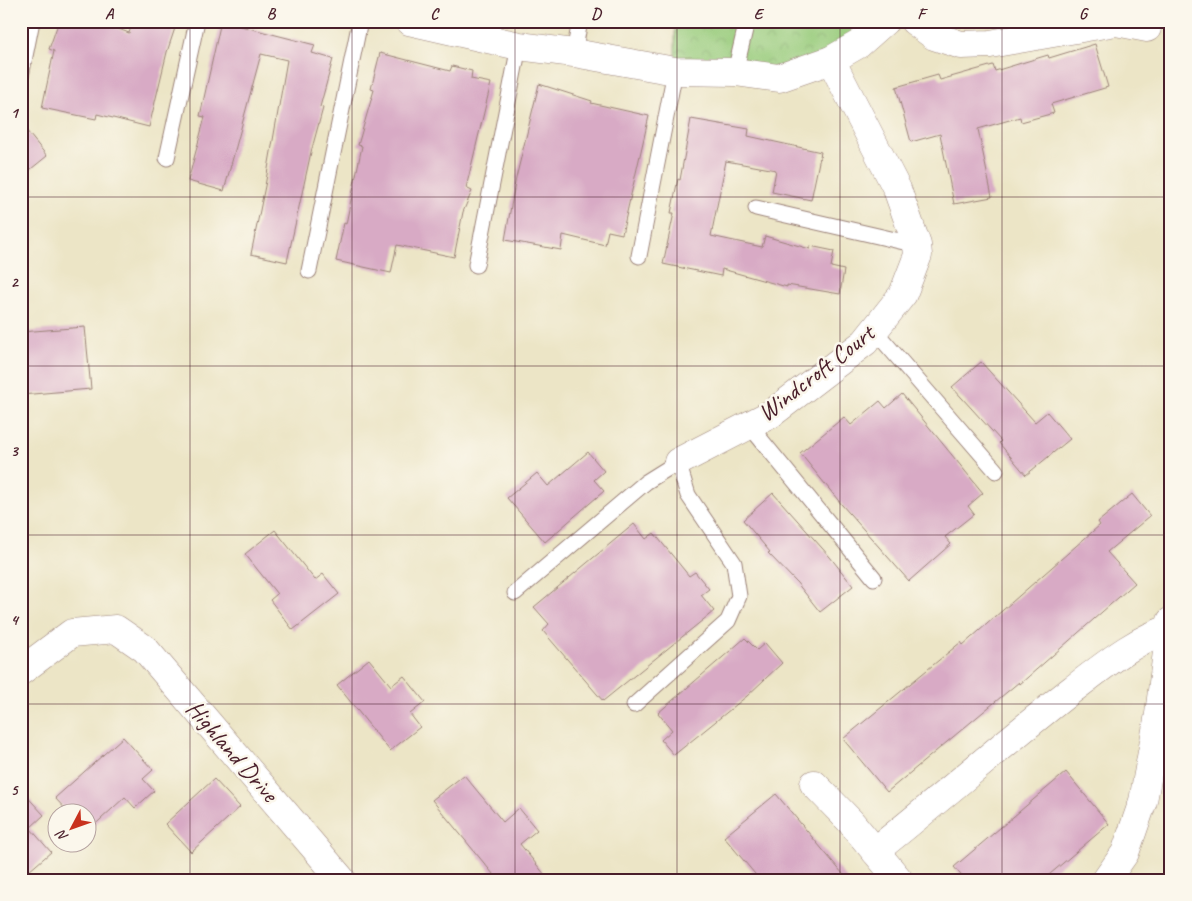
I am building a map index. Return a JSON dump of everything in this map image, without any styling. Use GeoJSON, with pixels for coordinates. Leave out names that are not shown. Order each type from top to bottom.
{"type":"FeatureCollection","features":[{"type":"Feature","properties":{"kind":"street"},"geometry":{"type":"LineString","coordinates":[[414,22],[519,46],[574,53],[676,71],[736,72],[779,78],[831,60],[859,44],[885,21]]}},
{"type":"Feature","properties":{"kind":"street"},"geometry":{"type":"LineString","coordinates":[[914,21],[934,36],[961,45],[990,44],[1116,22],[1147,28]]}},
{"type":"Feature","properties":{"kind":"street","name":"Windcroft Court"},"geometry":{"type":"LineString","coordinates":[[678,462],[771,414],[865,342],[903,294],[918,255],[917,245],[898,189],[831,60]]}},
{"type":"Feature","properties":{"kind":"street"},"geometry":{"type":"LineString","coordinates":[[875,851],[1024,727],[1113,659],[1170,625]]}},
{"type":"Feature","properties":{"kind":"street"},"geometry":{"type":"LineString","coordinates":[[1106,880],[1125,853],[1143,801],[1159,714],[1170,625]]}},
{"type":"Feature","properties":{"kind":"street","name":"Highland Drive"},"geometry":{"type":"LineString","coordinates":[[21,671],[72,633],[116,629],[145,649],[342,880]]}},
{"type":"Feature","properties":{"kind":"street"},"geometry":{"type":"LineString","coordinates":[[814,784],[850,822],[899,880]]}},
{"type":"Feature","properties":{"kind":"lane"},"geometry":{"type":"LineString","coordinates":[[21,76],[32,21]]}},
{"type":"Feature","properties":{"kind":"lane"},"geometry":{"type":"LineString","coordinates":[[167,158],[197,21]]}},
{"type":"Feature","properties":{"kind":"lane"},"geometry":{"type":"LineString","coordinates":[[309,271],[360,21]]}},
{"type":"Feature","properties":{"kind":"lane"},"geometry":{"type":"LineString","coordinates":[[574,53],[580,21]]}},
{"type":"Feature","properties":{"kind":"lane"},"geometry":{"type":"LineString","coordinates":[[736,72],[746,21]]}},
{"type":"Feature","properties":{"kind":"lane"},"geometry":{"type":"LineString","coordinates":[[476,265],[519,46]]}},
{"type":"Feature","properties":{"kind":"lane"},"geometry":{"type":"LineString","coordinates":[[639,256],[676,71]]}},
{"type":"Feature","properties":{"kind":"lane"},"geometry":{"type":"LineString","coordinates":[[756,208],[917,245]]}},
{"type":"Feature","properties":{"kind":"lane"},"geometry":{"type":"LineString","coordinates":[[874,330],[996,471]]}},
{"type":"Feature","properties":{"kind":"lane"},"geometry":{"type":"LineString","coordinates":[[749,425],[874,578]]}},
{"type":"Feature","properties":{"kind":"lane"},"geometry":{"type":"LineString","coordinates":[[515,593],[646,482],[678,462],[688,495],[734,563],[739,596],[728,621],[634,705]]}},
{"type":"Feature","properties":{"kind":"green space"},"geometry":{"type":"Polygon","coordinates":[[[675,21],[885,21],[831,60],[735,72],[675,71],[675,21]]]}},
{"type":"Feature","properties":{"kind":"building"},"geometry":{"type":"Polygon","coordinates":[[[59,21],[98,21],[129,33],[133,21],[156,21],[175,28],[167,52],[149,127],[97,114],[96,119],[42,108],[54,51],[49,49],[59,21]]]}},
{"type":"Feature","properties":{"kind":"building"},"geometry":{"type":"Polygon","coordinates":[[[221,21],[315,45],[312,53],[333,59],[320,107],[323,108],[311,152],[287,262],[251,254],[287,60],[261,54],[224,191],[188,181],[205,117],[200,116],[221,21]]]}},
{"type":"Feature","properties":{"kind":"building"},"geometry":{"type":"Polygon","coordinates":[[[1095,44],[1108,87],[1051,104],[1054,113],[1021,122],[1020,117],[978,129],[992,197],[954,204],[940,134],[911,142],[896,87],[938,75],[940,80],[993,65],[995,71],[1048,55],[1049,58],[1095,44]]]}},
{"type":"Feature","properties":{"kind":"building"},"geometry":{"type":"Polygon","coordinates":[[[380,53],[450,71],[452,66],[472,71],[471,79],[491,83],[466,188],[472,191],[463,212],[454,257],[397,245],[391,273],[336,261],[344,223],[346,224],[362,146],[358,145],[374,90],[371,89],[380,53]]]}},
{"type":"Feature","properties":{"kind":"building"},"geometry":{"type":"Polygon","coordinates":[[[539,84],[592,101],[591,103],[649,116],[622,234],[608,231],[605,245],[563,235],[561,250],[505,240],[516,178],[539,84]]]}},
{"type":"Feature","properties":{"kind":"building"},"geometry":{"type":"Polygon","coordinates":[[[691,119],[749,129],[748,136],[821,152],[811,200],[772,192],[776,170],[726,161],[711,236],[762,247],[765,236],[810,249],[810,246],[834,251],[831,267],[844,270],[840,294],[787,285],[787,287],[722,269],[721,276],[663,264],[674,213],[671,213],[678,179],[680,180],[691,119]]]}},
{"type":"Feature","properties":{"kind":"building"},"geometry":{"type":"Polygon","coordinates":[[[21,124],[47,156],[21,177],[21,124]]]}},
{"type":"Feature","properties":{"kind":"building"},"geometry":{"type":"Polygon","coordinates":[[[85,327],[91,389],[21,395],[21,332],[85,327]]]}},
{"type":"Feature","properties":{"kind":"building"},"geometry":{"type":"Polygon","coordinates":[[[981,362],[1035,422],[1047,412],[1070,439],[1026,475],[999,443],[1001,441],[952,387],[981,362]]]}},
{"type":"Feature","properties":{"kind":"building"},"geometry":{"type":"Polygon","coordinates":[[[902,394],[983,493],[968,506],[974,514],[945,537],[951,544],[909,581],[842,505],[800,453],[844,417],[851,425],[880,401],[886,408],[902,394]]]}},
{"type":"Feature","properties":{"kind":"building"},"geometry":{"type":"Polygon","coordinates":[[[588,452],[604,471],[594,480],[604,491],[545,542],[507,498],[537,473],[548,486],[588,452]]]}},
{"type":"Feature","properties":{"kind":"building"},"geometry":{"type":"Polygon","coordinates":[[[773,493],[853,586],[820,612],[797,583],[768,553],[770,552],[743,520],[773,493]]]}},
{"type":"Feature","properties":{"kind":"building"},"geometry":{"type":"Polygon","coordinates":[[[1132,494],[1150,516],[1107,552],[1135,583],[1020,684],[1019,682],[887,792],[843,739],[961,642],[963,645],[1100,525],[1098,522],[1132,494]]]}},
{"type":"Feature","properties":{"kind":"building"},"geometry":{"type":"Polygon","coordinates":[[[634,524],[646,539],[654,533],[689,576],[695,572],[709,589],[701,595],[714,611],[603,701],[543,631],[549,624],[534,607],[634,524]]]}},
{"type":"Feature","properties":{"kind":"building"},"geometry":{"type":"Polygon","coordinates":[[[275,530],[315,580],[323,574],[339,594],[293,630],[270,600],[277,594],[245,554],[275,530]]]}},
{"type":"Feature","properties":{"kind":"building"},"geometry":{"type":"Polygon","coordinates":[[[745,638],[757,650],[765,643],[782,663],[747,696],[674,755],[661,740],[672,730],[658,713],[745,638]]]}},
{"type":"Feature","properties":{"kind":"building"},"geometry":{"type":"Polygon","coordinates":[[[369,659],[391,686],[404,676],[425,702],[410,714],[420,727],[390,751],[337,685],[369,659]]]}},
{"type":"Feature","properties":{"kind":"building"},"geometry":{"type":"Polygon","coordinates":[[[123,737],[153,770],[143,779],[154,791],[135,808],[125,797],[98,822],[98,804],[61,804],[55,798],[123,737]]]}},
{"type":"Feature","properties":{"kind":"building"},"geometry":{"type":"Polygon","coordinates":[[[1066,772],[1109,824],[1043,880],[965,880],[954,867],[1066,772]]]}},
{"type":"Feature","properties":{"kind":"building"},"geometry":{"type":"Polygon","coordinates":[[[464,775],[503,822],[519,808],[537,830],[520,844],[549,880],[498,880],[432,800],[464,775]]]}},
{"type":"Feature","properties":{"kind":"building"},"geometry":{"type":"Polygon","coordinates":[[[214,779],[240,807],[191,852],[165,824],[214,779]]]}},
{"type":"Feature","properties":{"kind":"building"},"geometry":{"type":"Polygon","coordinates":[[[21,790],[44,815],[30,828],[48,849],[49,854],[21,878],[21,790]]]}},
{"type":"Feature","properties":{"kind":"building"},"geometry":{"type":"Polygon","coordinates":[[[776,794],[848,880],[760,880],[724,837],[776,794]]]}}]}
